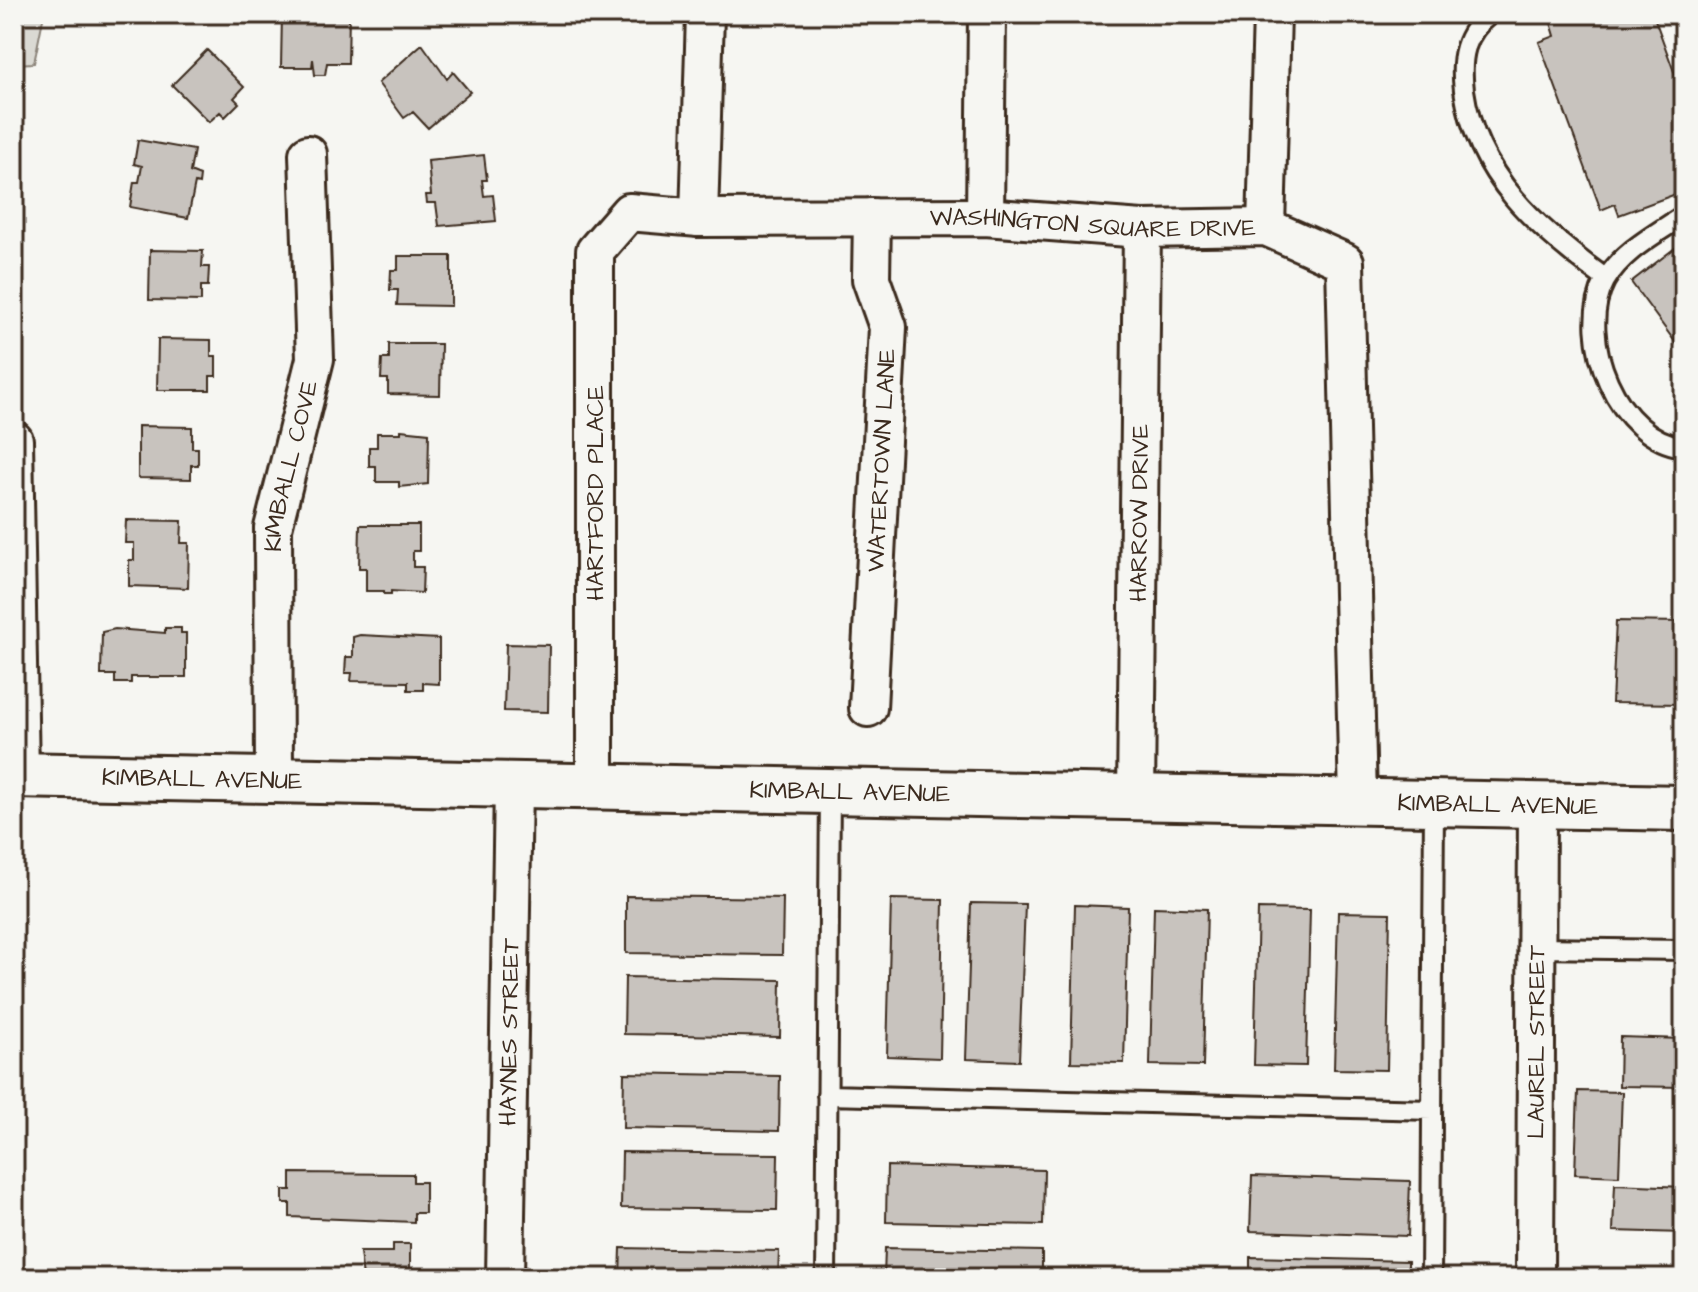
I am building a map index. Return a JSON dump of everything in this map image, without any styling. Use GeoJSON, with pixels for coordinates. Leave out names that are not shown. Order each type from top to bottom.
{"type":"FeatureCollection","features":[{"type":"Feature","properties":{"kind":"main road","name":"KIMBALL AVENUE"},"geometry":{"type":"LineString","coordinates":[[17,775],[1684,808]]}},
{"type":"Feature","properties":{"kind":"street"},"geometry":{"type":"LineString","coordinates":[[699,218],[705,14]]}},
{"type":"Feature","properties":{"kind":"street"},"geometry":{"type":"LineString","coordinates":[[985,217],[987,14]]}},
{"type":"Feature","properties":{"kind":"street"},"geometry":{"type":"LineString","coordinates":[[1266,227],[1272,14]]}},
{"type":"Feature","properties":{"kind":"street","name":"KIMBALL COVE"},"geometry":{"type":"LineString","coordinates":[[274,780],[273,528],[315,359],[308,154]]}},
{"type":"Feature","properties":{"kind":"street","name":"WASHINGTON SQUARE DRIVE"},"geometry":{"type":"LineString","coordinates":[[629,212],[699,218],[985,217],[1142,229],[1266,227],[1345,262],[1358,801]]}},
{"type":"Feature","properties":{"kind":"street","name":"HARTFORD PLACE"},"geometry":{"type":"LineString","coordinates":[[595,787],[595,251],[629,212]]}},
{"type":"Feature","properties":{"kind":"street","name":"WATERTOWN LANE"},"geometry":{"type":"LineString","coordinates":[[868,708],[888,327],[871,279],[872,217]]}},
{"type":"Feature","properties":{"kind":"street","name":"HARROW DRIVE"},"geometry":{"type":"LineString","coordinates":[[1136,797],[1142,229]]}},
{"type":"Feature","properties":{"kind":"street"},"geometry":{"type":"LineString","coordinates":[[14,440],[17,775]]}},
{"type":"Feature","properties":{"kind":"street","name":"HAYNES STREET"},"geometry":{"type":"LineString","coordinates":[[505,1278],[513,785]]}},
{"type":"Feature","properties":{"kind":"street","name":"LAUREL STREET"},"geometry":{"type":"LineString","coordinates":[[1535,1278],[1537,805]]}},
{"type":"Feature","properties":{"kind":"lane"},"geometry":{"type":"LineString","coordinates":[[1490,14],[1468,38],[1462,70],[1472,128],[1481,152],[1520,205],[1606,279]]}},
{"type":"Feature","properties":{"kind":"lane"},"geometry":{"type":"LineString","coordinates":[[1684,215],[1625,256],[1606,279],[1596,307],[1595,322],[1600,358],[1628,414],[1645,431],[1684,447]]}},
{"type":"Feature","properties":{"kind":"lane"},"geometry":{"type":"LineString","coordinates":[[826,1278],[830,791]]}},
{"type":"Feature","properties":{"kind":"lane"},"geometry":{"type":"LineString","coordinates":[[1431,1278],[1434,803]]}},
{"type":"Feature","properties":{"kind":"lane"},"geometry":{"type":"LineString","coordinates":[[1536,948],[1684,950]]}},
{"type":"Feature","properties":{"kind":"lane"},"geometry":{"type":"LineString","coordinates":[[827,1095],[1432,1110]]}},
{"type":"Feature","properties":{"kind":"shaded area"},"geometry":{"type":"Polygon","coordinates":[[[14,14],[44,14],[34,63],[14,64],[14,14]]]}},
{"type":"Feature","properties":{"kind":"building"},"geometry":{"type":"Polygon","coordinates":[[[282,14],[349,14],[348,63],[327,63],[325,75],[315,75],[313,59],[312,67],[281,67],[282,14]]]}},
{"type":"Feature","properties":{"kind":"building"},"geometry":{"type":"Polygon","coordinates":[[[1653,14],[1684,99],[1684,191],[1619,215],[1615,204],[1601,210],[1539,42],[1555,36],[1549,16],[1653,14]]]}},
{"type":"Feature","properties":{"kind":"building"},"geometry":{"type":"Polygon","coordinates":[[[422,44],[447,79],[453,72],[470,92],[428,128],[413,112],[404,118],[378,83],[422,44]]]}},
{"type":"Feature","properties":{"kind":"building"},"geometry":{"type":"Polygon","coordinates":[[[207,50],[244,87],[234,98],[239,103],[225,117],[220,112],[209,122],[172,85],[207,50]]]}},
{"type":"Feature","properties":{"kind":"building"},"geometry":{"type":"Polygon","coordinates":[[[138,140],[194,150],[190,172],[200,176],[199,184],[195,183],[188,218],[130,207],[134,182],[139,182],[142,166],[134,164],[138,140]]]}},
{"type":"Feature","properties":{"kind":"building"},"geometry":{"type":"Polygon","coordinates":[[[484,155],[487,180],[482,180],[484,196],[493,195],[496,221],[439,226],[436,203],[427,203],[426,195],[431,195],[428,161],[484,155]]]}},
{"type":"Feature","properties":{"kind":"building"},"geometry":{"type":"Polygon","coordinates":[[[1684,241],[1684,354],[1631,282],[1684,241]]]}},
{"type":"Feature","properties":{"kind":"building"},"geometry":{"type":"Polygon","coordinates":[[[150,250],[203,251],[202,267],[209,267],[208,286],[201,286],[201,301],[149,300],[150,250]]]}},
{"type":"Feature","properties":{"kind":"building"},"geometry":{"type":"Polygon","coordinates":[[[398,256],[451,256],[451,306],[397,305],[398,290],[390,290],[391,270],[398,270],[398,256]]]}},
{"type":"Feature","properties":{"kind":"building"},"geometry":{"type":"Polygon","coordinates":[[[158,339],[211,340],[211,356],[216,356],[216,376],[210,376],[210,390],[157,390],[158,339]]]}},
{"type":"Feature","properties":{"kind":"building"},"geometry":{"type":"Polygon","coordinates":[[[389,344],[441,344],[440,395],[388,394],[388,379],[381,379],[382,359],[389,359],[389,344]]]}},
{"type":"Feature","properties":{"kind":"building"},"geometry":{"type":"Polygon","coordinates":[[[138,426],[192,427],[192,448],[198,448],[198,465],[191,465],[191,479],[138,478],[138,426]]]}},
{"type":"Feature","properties":{"kind":"building"},"geometry":{"type":"Polygon","coordinates":[[[401,430],[429,433],[428,484],[399,487],[399,482],[376,482],[376,466],[369,466],[369,447],[377,447],[377,433],[401,433],[401,430]]]}},
{"type":"Feature","properties":{"kind":"building"},"geometry":{"type":"Polygon","coordinates":[[[126,520],[182,521],[181,543],[189,543],[188,588],[129,586],[129,560],[134,560],[134,543],[125,543],[126,520]]]}},
{"type":"Feature","properties":{"kind":"building"},"geometry":{"type":"Polygon","coordinates":[[[360,525],[419,525],[419,551],[413,551],[413,567],[423,567],[422,593],[366,591],[366,568],[359,568],[360,525]]]}},
{"type":"Feature","properties":{"kind":"building"},"geometry":{"type":"Polygon","coordinates":[[[1616,621],[1684,622],[1684,704],[1612,703],[1616,621]]]}},
{"type":"Feature","properties":{"kind":"building"},"geometry":{"type":"Polygon","coordinates":[[[165,628],[181,628],[181,633],[186,633],[186,677],[131,677],[131,683],[115,683],[115,675],[101,675],[102,632],[115,629],[165,633],[165,628]]]}},
{"type":"Feature","properties":{"kind":"building"},"geometry":{"type":"Polygon","coordinates":[[[353,637],[439,639],[439,684],[423,683],[423,690],[408,690],[408,682],[351,681],[352,673],[345,673],[346,657],[353,657],[353,637]]]}},
{"type":"Feature","properties":{"kind":"building"},"geometry":{"type":"Polygon","coordinates":[[[506,644],[549,645],[548,712],[504,711],[506,644]]]}},
{"type":"Feature","properties":{"kind":"building"},"geometry":{"type":"Polygon","coordinates":[[[626,896],[783,898],[782,955],[626,953],[626,896]]]}},
{"type":"Feature","properties":{"kind":"building"},"geometry":{"type":"Polygon","coordinates":[[[891,899],[943,900],[940,1058],[887,1056],[891,899]]]}},
{"type":"Feature","properties":{"kind":"building"},"geometry":{"type":"Polygon","coordinates":[[[971,903],[1025,904],[1019,1061],[966,1059],[971,903]]]}},
{"type":"Feature","properties":{"kind":"building"},"geometry":{"type":"Polygon","coordinates":[[[1075,905],[1128,907],[1124,1063],[1071,1062],[1075,905]]]}},
{"type":"Feature","properties":{"kind":"building"},"geometry":{"type":"Polygon","coordinates":[[[1154,907],[1207,909],[1203,1066],[1150,1065],[1154,907]]]}},
{"type":"Feature","properties":{"kind":"building"},"geometry":{"type":"Polygon","coordinates":[[[1258,909],[1310,910],[1306,1066],[1254,1065],[1258,909]]]}},
{"type":"Feature","properties":{"kind":"building"},"geometry":{"type":"Polygon","coordinates":[[[1338,912],[1390,913],[1387,1070],[1334,1069],[1338,912]]]}},
{"type":"Feature","properties":{"kind":"building"},"geometry":{"type":"Polygon","coordinates":[[[625,977],[781,980],[780,1037],[624,1034],[625,977]]]}},
{"type":"Feature","properties":{"kind":"building"},"geometry":{"type":"Polygon","coordinates":[[[1620,1037],[1684,1039],[1684,1087],[1619,1086],[1620,1037]]]}},
{"type":"Feature","properties":{"kind":"building"},"geometry":{"type":"Polygon","coordinates":[[[624,1073],[780,1076],[779,1131],[623,1128],[624,1073]]]}},
{"type":"Feature","properties":{"kind":"building"},"geometry":{"type":"Polygon","coordinates":[[[1578,1091],[1622,1092],[1619,1176],[1575,1174],[1578,1091]]]}},
{"type":"Feature","properties":{"kind":"building"},"geometry":{"type":"Polygon","coordinates":[[[622,1152],[778,1154],[777,1210],[621,1208],[622,1152]]]}},
{"type":"Feature","properties":{"kind":"building"},"geometry":{"type":"Polygon","coordinates":[[[887,1166],[1044,1170],[1043,1225],[886,1222],[887,1166]]]}},
{"type":"Feature","properties":{"kind":"building"},"geometry":{"type":"Polygon","coordinates":[[[291,1173],[413,1174],[413,1182],[425,1182],[425,1213],[414,1213],[414,1222],[290,1217],[290,1203],[283,1203],[283,1190],[291,1190],[291,1173]]]}},
{"type":"Feature","properties":{"kind":"building"},"geometry":{"type":"Polygon","coordinates":[[[1252,1176],[1410,1181],[1408,1236],[1250,1231],[1252,1176]]]}},
{"type":"Feature","properties":{"kind":"building"},"geometry":{"type":"Polygon","coordinates":[[[1615,1184],[1684,1187],[1684,1233],[1613,1231],[1615,1184]]]}},
{"type":"Feature","properties":{"kind":"building"},"geometry":{"type":"Polygon","coordinates":[[[393,1244],[410,1244],[410,1270],[418,1270],[418,1278],[363,1278],[360,1252],[393,1252],[393,1244]]]}},
{"type":"Feature","properties":{"kind":"building"},"geometry":{"type":"Polygon","coordinates":[[[621,1248],[779,1251],[778,1278],[620,1278],[621,1248]]]}},
{"type":"Feature","properties":{"kind":"building"},"geometry":{"type":"Polygon","coordinates":[[[885,1248],[1042,1251],[1042,1278],[884,1278],[885,1248]]]}},
{"type":"Feature","properties":{"kind":"building"},"geometry":{"type":"Polygon","coordinates":[[[1250,1257],[1408,1261],[1408,1278],[1250,1278],[1250,1257]]]}}]}
